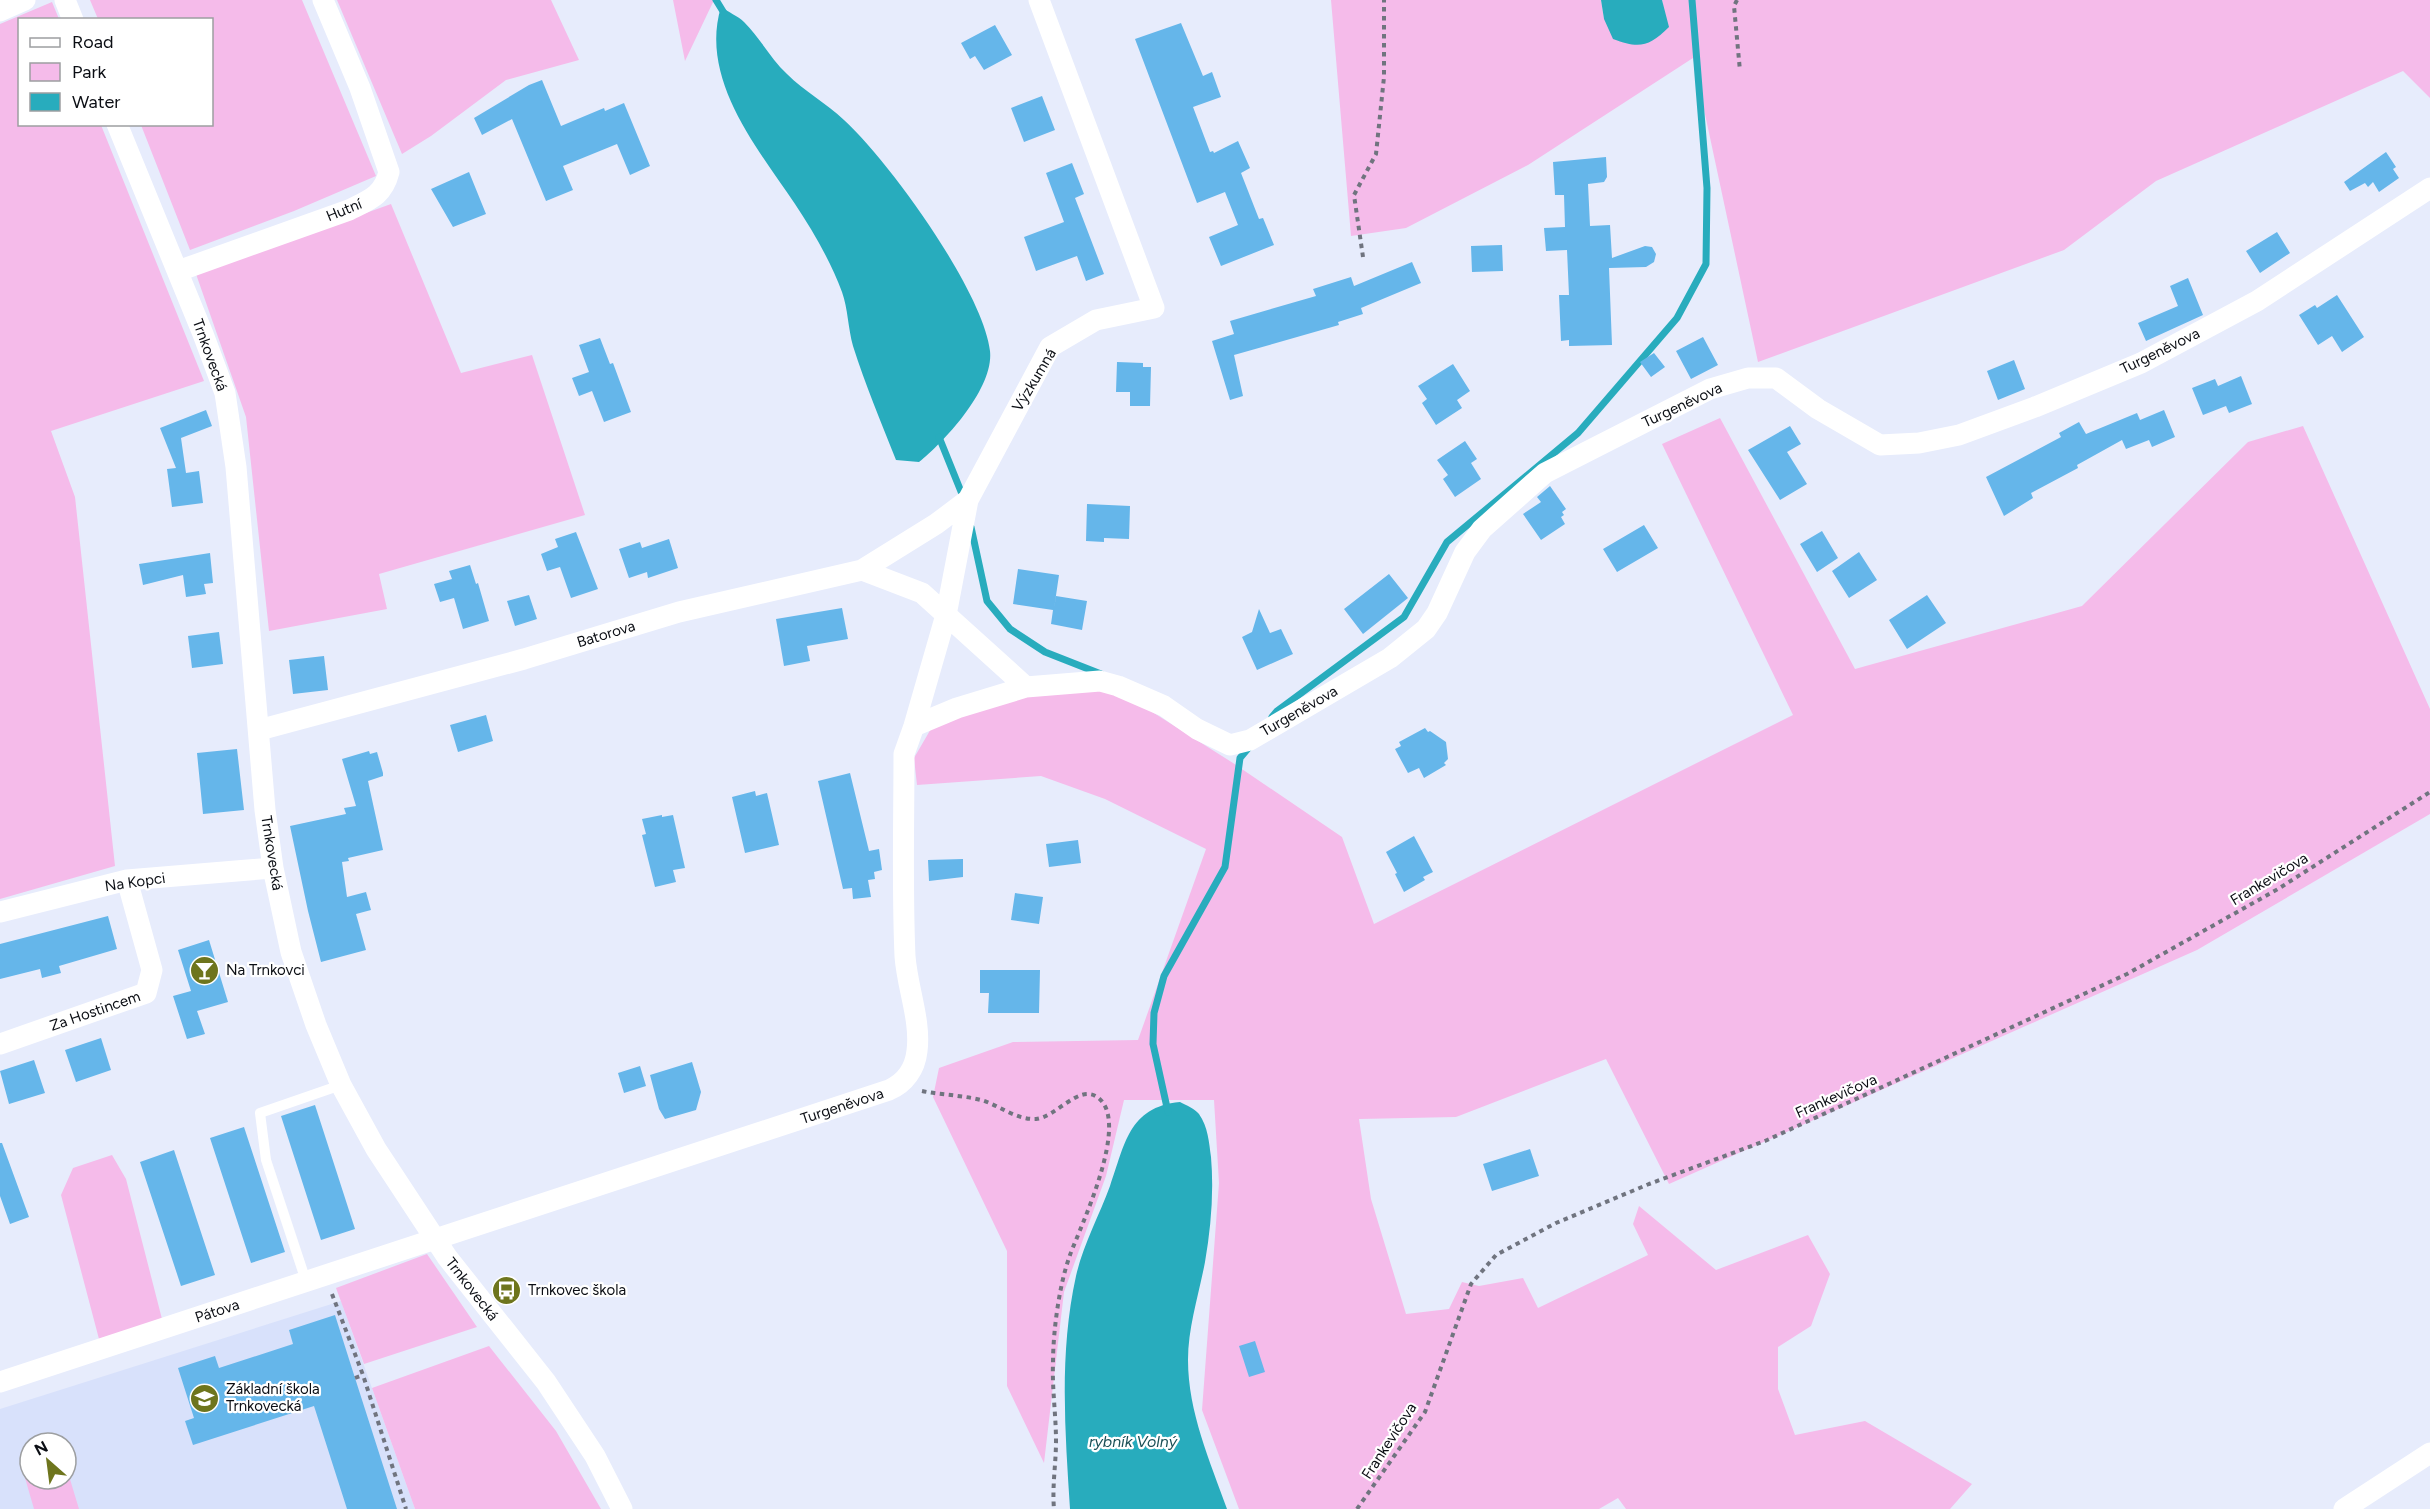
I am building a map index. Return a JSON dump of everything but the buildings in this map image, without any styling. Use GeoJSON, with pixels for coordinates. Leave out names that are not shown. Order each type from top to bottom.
{"type":"FeatureCollection","features":[{"type":"Feature","properties":{"kind":"street"},"geometry":{"type":"LineString","coordinates":[[0,11],[25,0]]}},
{"type":"Feature","properties":{"kind":"street"},"geometry":{"type":"LineString","coordinates":[[65,0],[72,18]]}},
{"type":"Feature","properties":{"kind":"street","name":"Hutní"},"geometry":{"type":"LineString","coordinates":[[178,271],[349,210],[375,197],[386,185],[389,172],[360,88],[323,0]]}},
{"type":"Feature","properties":{"kind":"street","name":"Výzkumná"},"geometry":{"type":"LineString","coordinates":[[914,726],[946,615],[968,500],[1050,347],[1096,320],[1154,308],[1039,0]]}},
{"type":"Feature","properties":{"kind":"street","name":"Trnkovecká"},"geometry":{"type":"LineString","coordinates":[[118,126],[220,376],[231,426],[273,868],[291,951],[316,1025],[341,1085],[376,1149],[435,1239],[546,1382],[595,1456],[622,1509]]}},
{"type":"Feature","properties":{"kind":"street","name":"Turgeněvova"},"geometry":{"type":"LineString","coordinates":[[435,1239],[889,1090],[902,1082],[915,1061],[918,1041],[905,957],[904,754],[914,726],[957,708],[1026,687],[1100,681],[1118,686],[1164,706],[1197,729],[1230,745],[1250,740],[1390,658],[1426,629],[1437,613],[1465,552],[1482,530],[1545,473],[1710,389],[1748,378],[1776,378],[1818,409],[1880,445],[1919,443],[1959,435],[2035,407],[2141,363],[2257,301],[2430,188]]}},
{"type":"Feature","properties":{"kind":"street"},"geometry":{"type":"LineString","coordinates":[[862,570],[936,524],[968,500]]}},
{"type":"Feature","properties":{"kind":"street"},"geometry":{"type":"LineString","coordinates":[[862,570],[922,593],[1026,687]]}},
{"type":"Feature","properties":{"kind":"street","name":"Batorova"},"geometry":{"type":"LineString","coordinates":[[259,730],[524,659],[679,612],[862,570]]}},
{"type":"Feature","properties":{"kind":"street","name":"Na Kopci"},"geometry":{"type":"LineString","coordinates":[[0,912],[127,880],[273,868]]}},
{"type":"Feature","properties":{"kind":"street","name":"Za Hostincem"},"geometry":{"type":"LineString","coordinates":[[0,1044],[146,993],[153,970],[127,880]]}},
{"type":"Feature","properties":{"kind":"street","name":"Pátova"},"geometry":{"type":"LineString","coordinates":[[0,1382],[435,1239]]}},
{"type":"Feature","properties":{"kind":"street"},"geometry":{"type":"LineString","coordinates":[[2344,1509],[2430,1453]]}},
{"type":"Feature","properties":{"kind":"lane"},"geometry":{"type":"LineString","coordinates":[[316,1278],[266,1160],[260,1113],[341,1085]]}},
{"type":"Feature","properties":{"kind":"path"},"geometry":{"type":"LineString","coordinates":[[1363,257],[1354,195],[1376,154],[1384,77],[1384,0]]}},
{"type":"Feature","properties":{"kind":"path"},"geometry":{"type":"LineString","coordinates":[[1737,0],[1734,6],[1740,71]]}},
{"type":"Feature","properties":{"kind":"path","name":"Frankevičova"},"geometry":{"type":"LineString","coordinates":[[1357,1509],[1425,1412],[1471,1284],[1496,1255],[1556,1223],[1765,1141],[2127,974],[2278,889],[2430,792]]}},
{"type":"Feature","properties":{"kind":"path"},"geometry":{"type":"LineString","coordinates":[[902,1082],[911,1088],[931,1093],[982,1100],[1024,1118],[1039,1119],[1054,1113],[1075,1097],[1093,1094],[1100,1098],[1106,1109],[1110,1122],[1109,1134],[1098,1182],[1069,1258],[1059,1306],[1053,1362],[1056,1444],[1052,1491],[1054,1509]]}},
{"type":"Feature","properties":{"kind":"path"},"geometry":{"type":"LineString","coordinates":[[316,1278],[363,1376],[406,1509]]}},
{"type":"Feature","properties":{"kind":"path"},"geometry":{"type":"LineString","coordinates":[[355,1378],[363,1376]]}},
{"type":"Feature","properties":{"kind":"shaded area","name":"Základní škola Trnkovecká"},"geometry":{"type":"Polygon","coordinates":[[[341,1301],[415,1509],[0,1509],[0,1409],[341,1301]]]}},
{"type":"Feature","properties":{"kind":"green space"},"geometry":{"type":"Polygon","coordinates":[[[90,0],[302,0],[376,176],[294,211],[190,250],[141,126],[213,126],[213,18],[98,18],[90,0]]]}},
{"type":"Feature","properties":{"kind":"green space"},"geometry":{"type":"Polygon","coordinates":[[[337,0],[551,0],[579,60],[506,80],[431,136],[402,154],[337,0]]]}},
{"type":"Feature","properties":{"kind":"green space"},"geometry":{"type":"Polygon","coordinates":[[[673,0],[714,0],[685,61],[673,0]]]}},
{"type":"Feature","properties":{"kind":"green space"},"geometry":{"type":"Polygon","coordinates":[[[1331,0],[1601,0],[1604,19],[1663,5],[1662,0],[2430,0],[2430,98],[2403,71],[2156,181],[2064,250],[1758,362],[1693,58],[1528,165],[1406,228],[1351,236],[1331,0]]]}},
{"type":"Feature","properties":{"kind":"green space"},"geometry":{"type":"Polygon","coordinates":[[[52,2],[59,18],[18,18],[18,126],[101,126],[204,381],[51,431],[75,497],[115,866],[0,899],[0,24],[52,2]]]}},
{"type":"Feature","properties":{"kind":"green space"},"geometry":{"type":"Polygon","coordinates":[[[391,204],[461,373],[532,355],[585,515],[379,574],[387,609],[269,631],[246,417],[196,274],[391,204]]]}},
{"type":"Feature","properties":{"kind":"green space"},"geometry":{"type":"Polygon","coordinates":[[[1720,418],[1855,669],[2082,606],[2248,442],[2303,426],[2430,709],[2430,814],[2197,950],[1669,1184],[1606,1059],[1456,1117],[1359,1119],[1371,1199],[1406,1314],[1449,1309],[1462,1282],[1479,1286],[1523,1278],[1538,1308],[1648,1255],[1633,1224],[1639,1206],[1716,1270],[1808,1235],[1830,1274],[1811,1326],[1778,1347],[1778,1389],[1795,1435],[1865,1421],[1972,1484],[1950,1509],[1626,1509],[1618,1498],[1599,1509],[1239,1509],[1202,1410],[1219,1183],[1214,1100],[1124,1100],[1106,1176],[1064,1292],[1044,1463],[1007,1386],[1007,1251],[933,1097],[939,1068],[1013,1042],[1138,1040],[1206,849],[1105,799],[1041,776],[917,785],[914,758],[932,727],[1029,693],[1103,690],[1146,708],[1233,763],[1342,837],[1374,924],[1793,715],[1662,444],[1720,418]]]}},
{"type":"Feature","properties":{"kind":"green space"},"geometry":{"type":"Polygon","coordinates":[[[112,1155],[126,1179],[162,1319],[99,1339],[61,1195],[73,1168],[112,1155]]]}},
{"type":"Feature","properties":{"kind":"green space"},"geometry":{"type":"Polygon","coordinates":[[[427,1254],[477,1327],[364,1364],[336,1288],[427,1254]]]}},
{"type":"Feature","properties":{"kind":"green space"},"geometry":{"type":"Polygon","coordinates":[[[489,1346],[556,1431],[601,1509],[415,1509],[372,1388],[489,1346]]]}},
{"type":"Feature","properties":{"kind":"green space"},"geometry":{"type":"Polygon","coordinates":[[[29,1491],[74,1491],[79,1509],[34,1509],[29,1491]]]}},
{"type":"Feature","properties":{"kind":"water"},"geometry":{"type":"Polygon","coordinates":[[[1601,0],[1662,0],[1669,27],[1655,39],[1643,44],[1630,44],[1613,39],[1604,19],[1601,0]]]}},
{"type":"Feature","properties":{"kind":"water"},"geometry":{"type":"Polygon","coordinates":[[[721,7],[744,22],[787,74],[837,114],[863,139],[931,228],[971,295],[984,326],[990,351],[989,366],[976,397],[966,412],[942,441],[919,462],[896,460],[851,339],[844,298],[833,269],[808,225],[736,112],[725,86],[718,60],[716,34],[721,7]]]}},
{"type":"Feature","properties":{"kind":"water","name":"rybník Volný"},"geometry":{"type":"Polygon","coordinates":[[[1180,1102],[1195,1110],[1202,1119],[1208,1135],[1211,1157],[1212,1196],[1209,1236],[1192,1323],[1188,1360],[1196,1417],[1227,1509],[1070,1509],[1065,1421],[1065,1363],[1071,1305],[1079,1264],[1131,1130],[1149,1111],[1163,1105],[1180,1102]]]}},
{"type":"Feature","properties":{"kind":"waterway"},"geometry":{"type":"LineString","coordinates":[[716,0],[724,13]]}},
{"type":"Feature","properties":{"kind":"waterway"},"geometry":{"type":"LineString","coordinates":[[1272,717],[1404,617],[1447,542],[1578,433],[1677,318],[1706,264],[1707,188],[1692,0]]}},
{"type":"Feature","properties":{"kind":"waterway"},"geometry":{"type":"LineString","coordinates":[[939,437],[964,499]]}},
{"type":"Feature","properties":{"kind":"waterway"},"geometry":{"type":"LineString","coordinates":[[971,527],[987,601],[1010,629],[1045,652],[1101,674]]}},
{"type":"Feature","properties":{"kind":"waterway"},"geometry":{"type":"LineString","coordinates":[[1168,1112],[1153,1044],[1154,1013],[1164,976],[1225,867],[1240,758],[1251,745]]}},
{"type":"Feature","properties":{"kind":"place","name":"Na Trnkovci"},"geometry":{"type":"Point","coordinates":[205,970]}},
{"type":"Feature","properties":{"kind":"place","name":"Trnkovec škola"},"geometry":{"type":"Point","coordinates":[507,1290]}},
{"type":"Feature","properties":{"kind":"place","name":"Základní škola Trnkovecká"},"geometry":{"type":"Point","coordinates":[205,1398]}}]}
